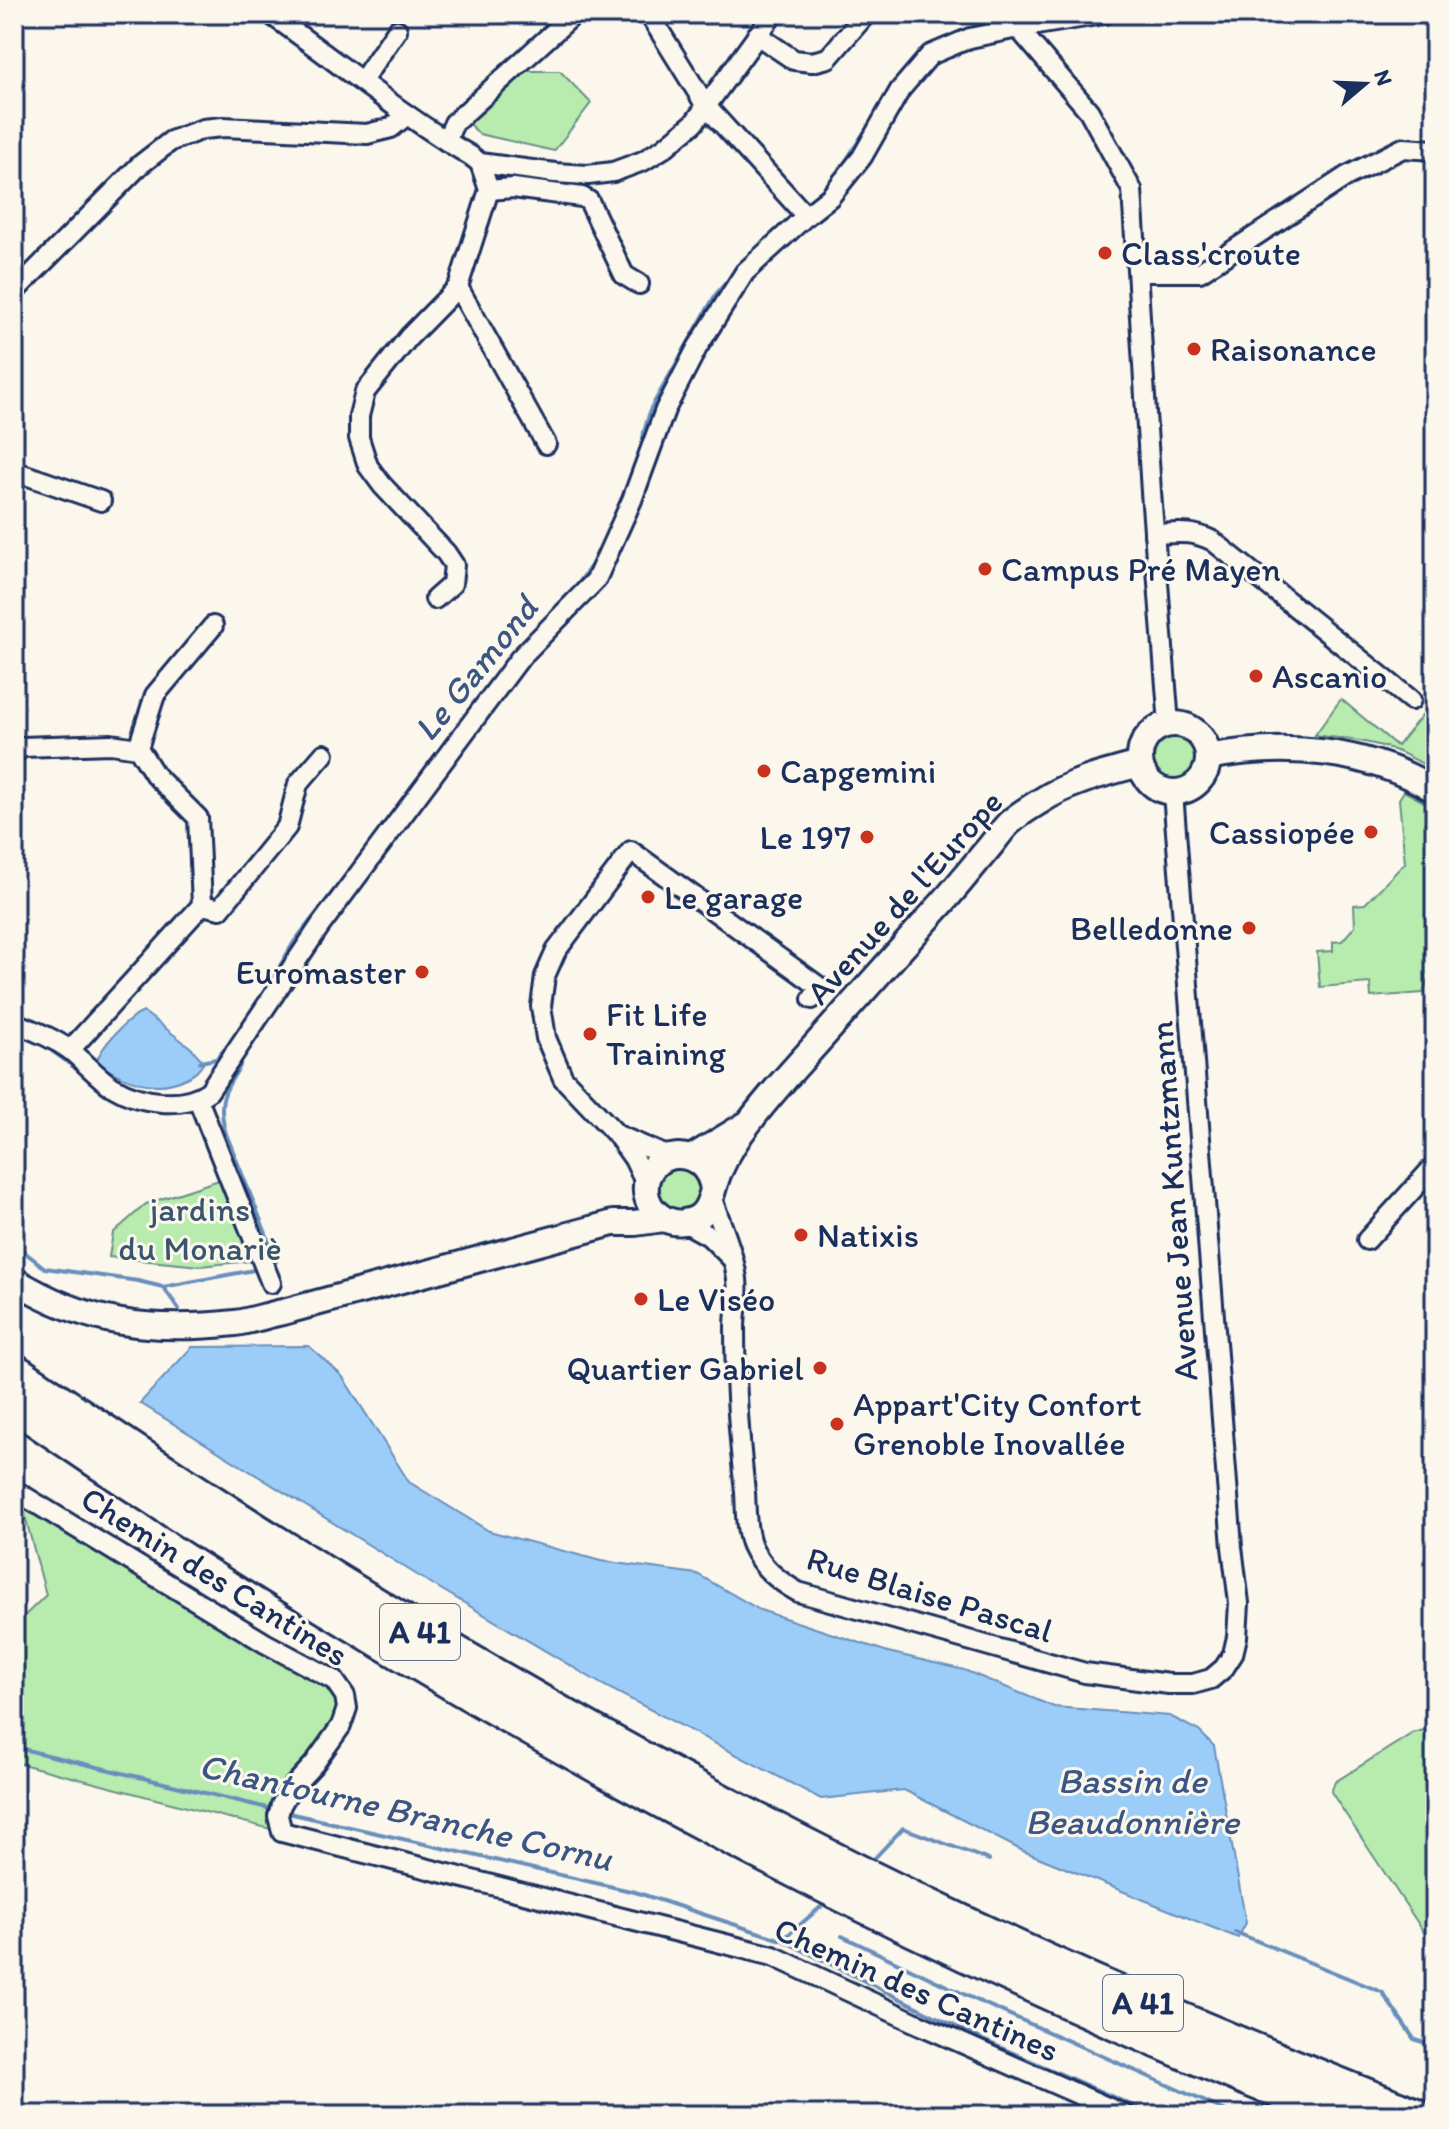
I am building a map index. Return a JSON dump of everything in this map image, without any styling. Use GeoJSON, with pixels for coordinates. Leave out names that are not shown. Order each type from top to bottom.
{"type":"FeatureCollection","features":[{"type":"Feature","properties":{"kind":"highway","name":"A 41"},"geometry":{"type":"LineString","coordinates":[[14,1370],[209,1501],[433,1640],[684,1781],[844,1863],[864,1889],[1063,2000],[1337,2115]]}},
{"type":"Feature","properties":{"kind":"highway","name":"A 41"},"geometry":{"type":"LineString","coordinates":[[14,1405],[195,1526],[420,1666],[668,1805],[819,1884],[864,1889],[1416,2115]]}},
{"type":"Feature","properties":{"kind":"main road"},"geometry":{"type":"LineString","coordinates":[[1176,724],[1189,727],[1199,735],[1208,757],[1207,769],[1201,779],[1193,787],[1173,793],[1151,783],[1140,764],[1147,737],[1157,729],[1176,724]]}},
{"type":"Feature","properties":{"kind":"main road"},"geometry":{"type":"LineString","coordinates":[[1208,757],[1288,749],[1354,756],[1403,772],[1435,790]]}},
{"type":"Feature","properties":{"kind":"main road","name":"Avenue de l'Europe"},"geometry":{"type":"LineString","coordinates":[[14,1280],[83,1313],[107,1320],[169,1327],[238,1322],[613,1223],[691,1220],[704,1211],[719,1171],[750,1121],[1010,823],[1042,799],[1094,776],[1140,764]]}},
{"type":"Feature","properties":{"kind":"main road","name":"Avenue de l'Europe"},"geometry":{"type":"LineString","coordinates":[[613,1223],[640,1199],[654,1167],[750,1121]]}},
{"type":"Feature","properties":{"kind":"main road"},"geometry":{"type":"LineString","coordinates":[[680,1157],[700,1163],[707,1170],[712,1180],[712,1194]]}},
{"type":"Feature","properties":{"kind":"main road"},"geometry":{"type":"LineString","coordinates":[[646,1187],[651,1207],[674,1221]]}},
{"type":"Feature","properties":{"kind":"street"},"geometry":{"type":"LineString","coordinates":[[270,14],[407,115],[480,163],[588,175],[613,172],[643,161],[694,123],[773,14]]}},
{"type":"Feature","properties":{"kind":"street"},"geometry":{"type":"LineString","coordinates":[[446,141],[454,123],[574,14]]}},
{"type":"Feature","properties":{"kind":"street"},"geometry":{"type":"LineString","coordinates":[[649,14],[706,106],[806,216]]}},
{"type":"Feature","properties":{"kind":"street"},"geometry":{"type":"LineString","coordinates":[[757,35],[794,60],[812,62],[828,58],[866,14]]}},
{"type":"Feature","properties":{"kind":"street"},"geometry":{"type":"LineString","coordinates":[[14,1023],[46,1035],[70,1050],[111,1086],[128,1095],[170,1102],[198,1099],[209,1091],[320,926],[520,658],[596,580],[632,500],[665,410],[697,348],[745,272],[830,197],[862,157],[900,90],[930,55],[970,38],[1104,14]]}},
{"type":"Feature","properties":{"kind":"street"},"geometry":{"type":"LineString","coordinates":[[1018,28],[1089,111],[1132,190],[1169,725]]}},
{"type":"Feature","properties":{"kind":"street"},"geometry":{"type":"LineString","coordinates":[[362,81],[397,30]]}},
{"type":"Feature","properties":{"kind":"street"},"geometry":{"type":"LineString","coordinates":[[14,292],[107,196],[171,141],[203,129],[223,127],[367,134],[391,128],[407,115]]}},
{"type":"Feature","properties":{"kind":"street"},"geometry":{"type":"LineString","coordinates":[[1138,272],[1200,272],[1347,176],[1403,148],[1435,150]]}},
{"type":"Feature","properties":{"kind":"street"},"geometry":{"type":"LineString","coordinates":[[435,599],[452,584],[454,565],[368,466],[359,438],[359,416],[365,392],[409,337],[458,287],[489,190],[480,163]]}},
{"type":"Feature","properties":{"kind":"street"},"geometry":{"type":"LineString","coordinates":[[513,188],[516,168]]}},
{"type":"Feature","properties":{"kind":"street"},"geometry":{"type":"LineString","coordinates":[[489,190],[513,188],[582,197],[589,201],[624,275],[639,284]]}},
{"type":"Feature","properties":{"kind":"street"},"geometry":{"type":"LineString","coordinates":[[458,287],[546,444]]}},
{"type":"Feature","properties":{"kind":"street"},"geometry":{"type":"LineString","coordinates":[[14,471],[101,501]]}},
{"type":"Feature","properties":{"kind":"street"},"geometry":{"type":"LineString","coordinates":[[1154,534],[1198,533],[1213,541],[1411,700]]}},
{"type":"Feature","properties":{"kind":"street"},"geometry":{"type":"LineString","coordinates":[[138,748],[155,695],[213,626]]}},
{"type":"Feature","properties":{"kind":"street"},"geometry":{"type":"LineString","coordinates":[[14,754],[22,747],[111,744],[138,748],[155,775],[198,818],[202,905],[70,1050]]}},
{"type":"Feature","properties":{"kind":"street"},"geometry":{"type":"LineString","coordinates":[[202,905],[220,909],[287,827],[298,784],[324,754]]}},
{"type":"Feature","properties":{"kind":"street","name":"Avenue Jean Kuntzmann"},"geometry":{"type":"LineString","coordinates":[[1173,793],[1232,1547],[1239,1603]]}},
{"type":"Feature","properties":{"kind":"street"},"geometry":{"type":"LineString","coordinates":[[646,1187],[634,1159],[617,1135],[563,1078],[546,1038],[541,1006],[545,976],[556,951],[631,851],[821,988],[812,999]]}},
{"type":"Feature","properties":{"kind":"street"},"geometry":{"type":"LineString","coordinates":[[198,1099],[271,1283]]}},
{"type":"Feature","properties":{"kind":"street"},"geometry":{"type":"LineString","coordinates":[[617,1135],[680,1157]]}},
{"type":"Feature","properties":{"kind":"street"},"geometry":{"type":"LineString","coordinates":[[1367,1240],[1435,1165]]}},
{"type":"Feature","properties":{"kind":"street","name":"Rue Blaise Pascal"},"geometry":{"type":"LineString","coordinates":[[712,1194],[728,1241],[737,1282],[735,1326],[742,1468],[750,1541],[769,1573],[780,1582],[798,1592],[1085,1673],[1169,1684],[1204,1682],[1224,1668],[1233,1654],[1237,1637],[1239,1603]]}},
{"type":"Feature","properties":{"kind":"street"},"geometry":{"type":"LineString","coordinates":[[674,1221],[709,1236],[733,1260]]}},
{"type":"Feature","properties":{"kind":"street","name":"Chemin des Cantines"},"geometry":{"type":"LineString","coordinates":[[14,1490],[265,1643],[334,1680],[345,1696],[347,1708],[341,1726],[314,1764],[289,1791],[279,1810],[282,1832],[773,1956],[1125,2115]]}},
{"type":"Feature","properties":{"kind":"green space"},"geometry":{"type":"Polygon","coordinates":[[[524,71],[560,71],[591,103],[554,151],[479,134],[465,119],[524,71]]]}},
{"type":"Feature","properties":{"kind":"green space"},"geometry":{"type":"Polygon","coordinates":[[[1341,699],[1397,746],[1435,699],[1435,769],[1379,745],[1315,735],[1341,699]]]}},
{"type":"Feature","properties":{"kind":"green space"},"geometry":{"type":"Polygon","coordinates":[[[1172,737],[1188,744],[1195,760],[1188,776],[1172,783],[1156,776],[1149,760],[1156,744],[1172,737]]]}},
{"type":"Feature","properties":{"kind":"green space"},"geometry":{"type":"Polygon","coordinates":[[[1404,791],[1435,808],[1435,978],[1428,981],[1423,993],[1371,997],[1370,983],[1320,987],[1317,952],[1333,951],[1333,942],[1342,941],[1355,926],[1354,905],[1365,904],[1405,863],[1399,799],[1404,791]]]}},
{"type":"Feature","properties":{"kind":"green space"},"geometry":{"type":"Polygon","coordinates":[[[679,1167],[694,1174],[701,1189],[694,1204],[679,1211],[664,1204],[657,1189],[664,1174],[679,1167]]]}},
{"type":"Feature","properties":{"kind":"green space","name":"jardins du Monariè"},"geometry":{"type":"Polygon","coordinates":[[[222,1179],[252,1261],[200,1266],[109,1257],[113,1233],[146,1204],[222,1179]]]}},
{"type":"Feature","properties":{"kind":"green space"},"geometry":{"type":"Polygon","coordinates":[[[19,1493],[334,1680],[347,1708],[289,1791],[282,1832],[14,1762],[14,1626],[46,1595],[19,1493]]]}},
{"type":"Feature","properties":{"kind":"green space"},"geometry":{"type":"Polygon","coordinates":[[[1424,1730],[1435,1745],[1435,1949],[1331,1792],[1335,1782],[1413,1733],[1424,1730]]]}},
{"type":"Feature","properties":{"kind":"water"},"geometry":{"type":"Polygon","coordinates":[[[144,1012],[190,1047],[204,1062],[196,1072],[174,1083],[151,1085],[118,1075],[96,1063],[116,1033],[144,1012]]]}},
{"type":"Feature","properties":{"kind":"water","name":"Bassin de Beaudonnière"},"geometry":{"type":"Polygon","coordinates":[[[309,1346],[342,1376],[409,1482],[489,1531],[601,1561],[697,1574],[760,1610],[888,1652],[964,1670],[1054,1707],[1170,1716],[1199,1731],[1214,1746],[1246,1923],[1238,1938],[1023,1851],[904,1790],[821,1799],[603,1685],[422,1578],[140,1403],[192,1347],[309,1346]]]}},
{"type":"Feature","properties":{"kind":"waterway","name":"Le Gamond"},"geometry":{"type":"LineString","coordinates":[[1020,19],[1045,14]]}},
{"type":"Feature","properties":{"kind":"waterway","name":"Le Gamond"},"geometry":{"type":"LineString","coordinates":[[988,25],[1011,20]]}},
{"type":"Feature","properties":{"kind":"waterway","name":"Le Gamond"},"geometry":{"type":"LineString","coordinates":[[840,170],[885,100]]}},
{"type":"Feature","properties":{"kind":"waterway","name":"Le Gamond"},"geometry":{"type":"LineString","coordinates":[[810,202],[832,180]]}},
{"type":"Feature","properties":{"kind":"waterway","name":"Le Gamond"},"geometry":{"type":"LineString","coordinates":[[642,448],[651,408],[716,294],[736,271]]}},
{"type":"Feature","properties":{"kind":"waterway","name":"Le Gamond"},"geometry":{"type":"LineString","coordinates":[[606,537],[621,502]]}},
{"type":"Feature","properties":{"kind":"waterway","name":"Le Gamond"},"geometry":{"type":"LineString","coordinates":[[573,591],[596,559]]}},
{"type":"Feature","properties":{"kind":"waterway","name":"Le Gamond"},"geometry":{"type":"LineString","coordinates":[[357,861],[411,790]]}},
{"type":"Feature","properties":{"kind":"waterway","name":"Le Gamond"},"geometry":{"type":"LineString","coordinates":[[263,995],[294,942],[353,866]]}},
{"type":"Feature","properties":{"kind":"waterway","name":"Le Gamond"},"geometry":{"type":"LineString","coordinates":[[200,1062],[216,1059],[234,1039]]}},
{"type":"Feature","properties":{"kind":"waterway","name":"Le Gamond"},"geometry":{"type":"LineString","coordinates":[[41,1043],[78,1070]]}},
{"type":"Feature","properties":{"kind":"waterway"},"geometry":{"type":"LineString","coordinates":[[240,1066],[223,1098],[223,1123],[273,1251],[276,1262],[272,1265]]}},
{"type":"Feature","properties":{"kind":"waterway"},"geometry":{"type":"LineString","coordinates":[[14,1244],[45,1268],[163,1287],[179,1309]]}},
{"type":"Feature","properties":{"kind":"waterway"},"geometry":{"type":"LineString","coordinates":[[163,1287],[254,1270]]}},
{"type":"Feature","properties":{"kind":"waterway","name":"Chantourne Branche Cornu"},"geometry":{"type":"LineString","coordinates":[[14,1747],[276,1810]]}},
{"type":"Feature","properties":{"kind":"waterway","name":"Chantourne Branche Cornu"},"geometry":{"type":"LineString","coordinates":[[284,1812],[635,1892],[782,1940],[981,2039],[1154,2115]]}},
{"type":"Feature","properties":{"kind":"waterway","name":"Chantourne Branche Cornu"},"geometry":{"type":"LineString","coordinates":[[871,1862],[903,1828],[989,1860]]}},
{"type":"Feature","properties":{"kind":"waterway","name":"Chantourne Branche Cornu"},"geometry":{"type":"LineString","coordinates":[[782,1940],[829,1900]]}},
{"type":"Feature","properties":{"kind":"waterway"},"geometry":{"type":"LineString","coordinates":[[1235,1932],[1382,1992],[1414,2039],[1435,2047]]}},
{"type":"Feature","properties":{"kind":"waterway"},"geometry":{"type":"LineString","coordinates":[[842,1936],[974,1999],[1235,2115]]}},
{"type":"Feature","properties":{"kind":"place","name":"Class'croute"},"geometry":{"type":"Point","coordinates":[1105,253]}},
{"type":"Feature","properties":{"kind":"place","name":"Raisonance"},"geometry":{"type":"Point","coordinates":[1194,349]}},
{"type":"Feature","properties":{"kind":"place","name":"Campus Pré Mayen"},"geometry":{"type":"Point","coordinates":[985,569]}},
{"type":"Feature","properties":{"kind":"place","name":"Ascanio"},"geometry":{"type":"Point","coordinates":[1256,676]}},
{"type":"Feature","properties":{"kind":"place","name":"Capgemini"},"geometry":{"type":"Point","coordinates":[764,771]}},
{"type":"Feature","properties":{"kind":"place","name":"Cassiopée"},"geometry":{"type":"Point","coordinates":[1371,832]}},
{"type":"Feature","properties":{"kind":"place","name":"Le 197"},"geometry":{"type":"Point","coordinates":[867,837]}},
{"type":"Feature","properties":{"kind":"place","name":"Le garage"},"geometry":{"type":"Point","coordinates":[648,897]}},
{"type":"Feature","properties":{"kind":"place","name":"Belledonne"},"geometry":{"type":"Point","coordinates":[1249,928]}},
{"type":"Feature","properties":{"kind":"place","name":"Euromaster"},"geometry":{"type":"Point","coordinates":[422,972]}},
{"type":"Feature","properties":{"kind":"place","name":"Fit Life Training"},"geometry":{"type":"Point","coordinates":[590,1034]}},
{"type":"Feature","properties":{"kind":"place","name":"Natixis"},"geometry":{"type":"Point","coordinates":[801,1235]}},
{"type":"Feature","properties":{"kind":"place","name":"Le Viséo"},"geometry":{"type":"Point","coordinates":[641,1299]}},
{"type":"Feature","properties":{"kind":"place","name":"Quartier Gabriel"},"geometry":{"type":"Point","coordinates":[820,1368]}},
{"type":"Feature","properties":{"kind":"place","name":"Appart'City Confort Grenoble Inovallée"},"geometry":{"type":"Point","coordinates":[837,1424]}}]}
